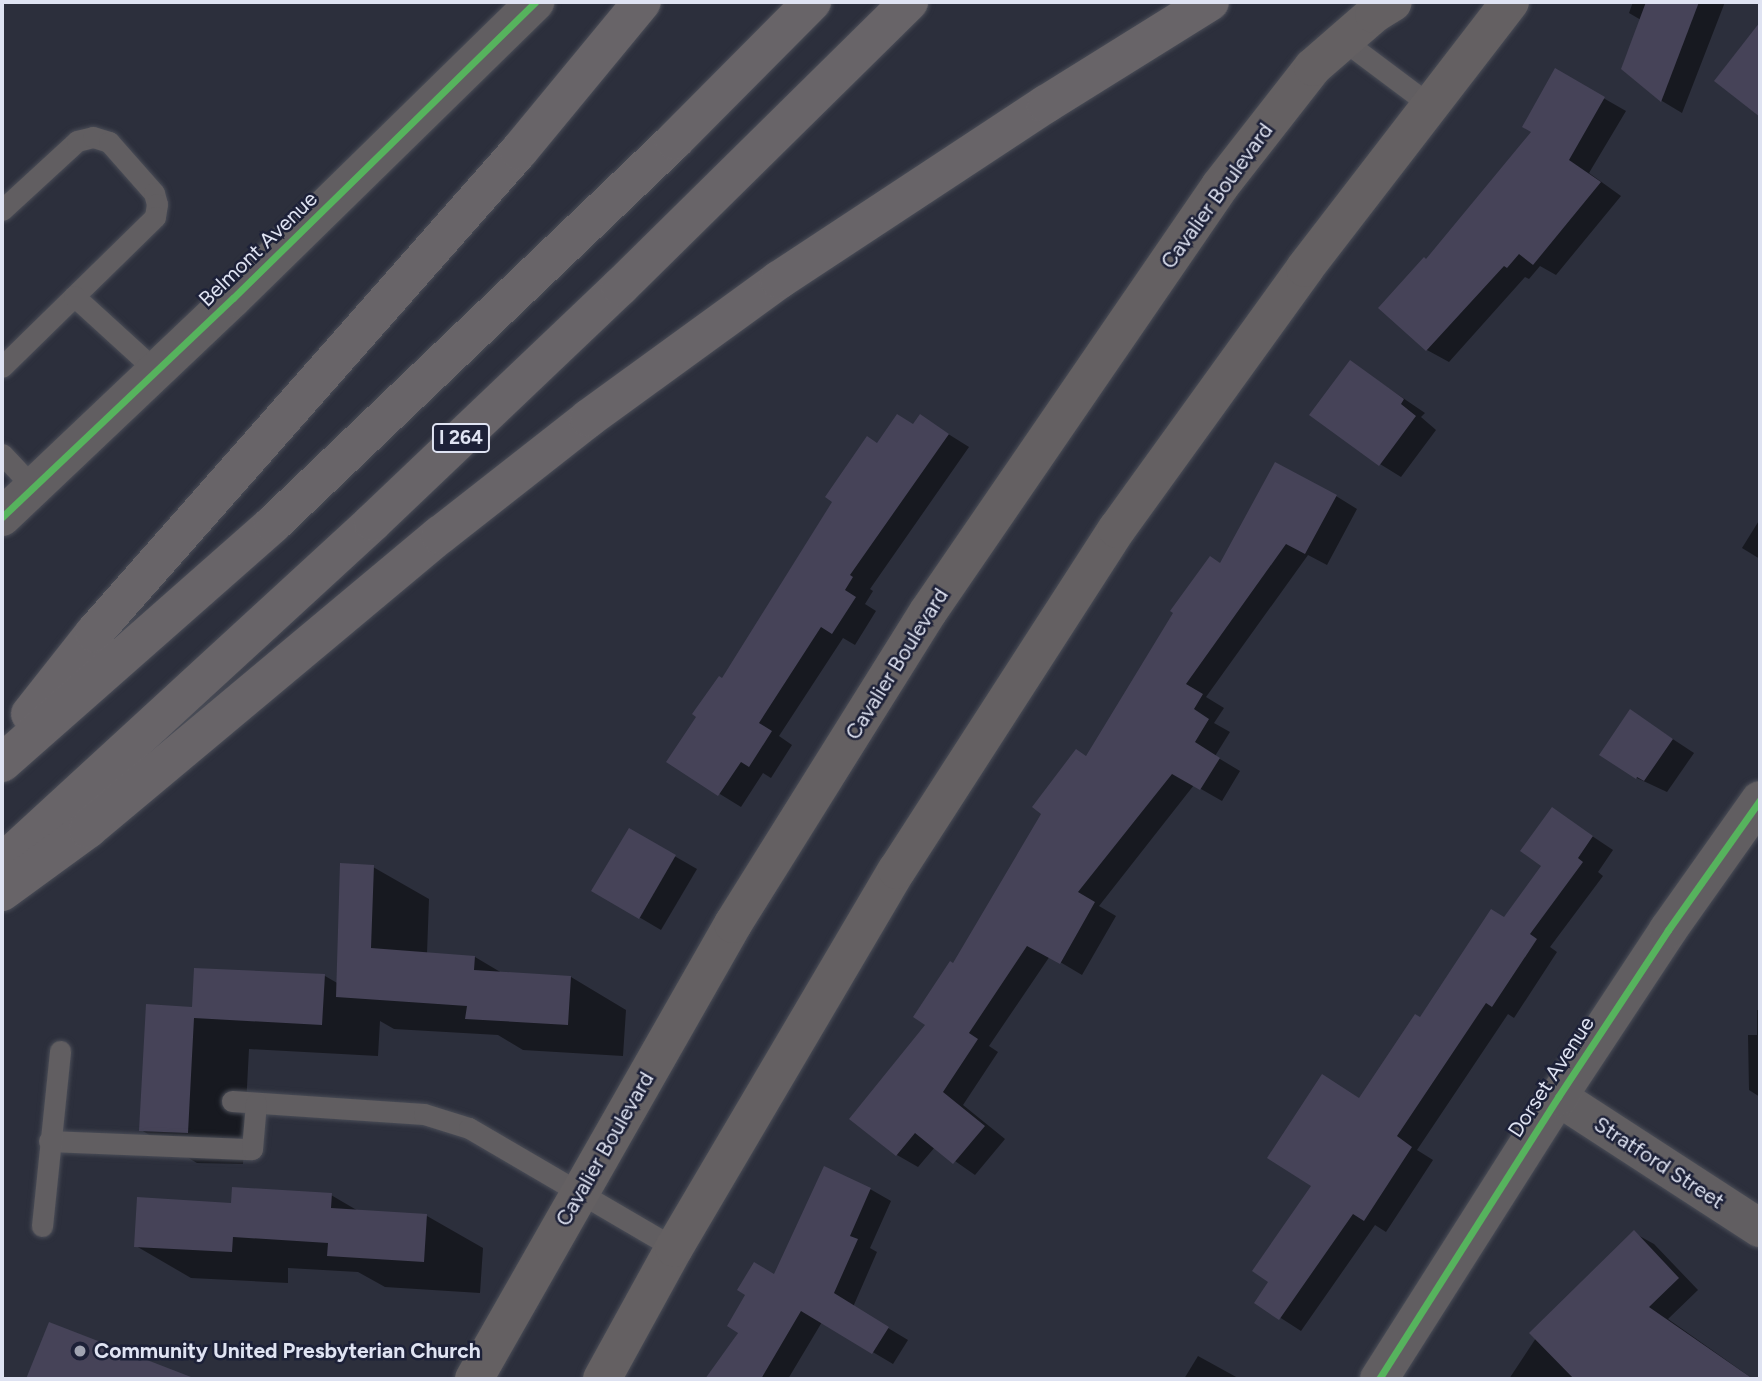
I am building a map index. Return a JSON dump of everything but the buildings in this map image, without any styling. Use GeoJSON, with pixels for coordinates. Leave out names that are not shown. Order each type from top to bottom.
{"type":"FeatureCollection","features":[{"type":"Feature","properties":{"kind":"highway"},"geometry":{"type":"LineString","coordinates":[[2,751],[94,634],[519,151],[642,2]]}},
{"type":"Feature","properties":{"kind":"highway"},"geometry":{"type":"LineString","coordinates":[[2,762],[273,524],[674,141],[812,2]]}},
{"type":"Feature","properties":{"kind":"highway","name":"I 264"},"geometry":{"type":"LineString","coordinates":[[2,863],[383,513],[630,277],[909,2]]}},
{"type":"Feature","properties":{"kind":"highway"},"geometry":{"type":"LineString","coordinates":[[2,892],[88,829],[440,535],[589,418],[779,279],[1046,104],[1210,2]]}},
{"type":"Feature","properties":{"kind":"main road","name":"Cavalier Boulevard"},"geometry":{"type":"LineString","coordinates":[[474,1379],[733,924],[928,612],[1220,186],[1313,67],[1393,2]]}},
{"type":"Feature","properties":{"kind":"main road"},"geometry":{"type":"LineString","coordinates":[[602,1379],[674,1248],[897,870],[1116,528],[1305,268],[1510,2]]}},
{"type":"Feature","properties":{"kind":"street","name":"Belmont Avenue"},"geometry":{"type":"LineString","coordinates":[[2,517],[536,2]]}},
{"type":"Feature","properties":{"kind":"street","name":"Dorset Avenue"},"geometry":{"type":"LineString","coordinates":[[1379,1379],[1558,1097],[1668,930],[1760,800]]}},
{"type":"Feature","properties":{"kind":"street","name":"Stratford Street"},"geometry":{"type":"LineString","coordinates":[[1558,1097],[1760,1228]]}},
{"type":"Feature","properties":{"kind":"lane"},"geometry":{"type":"LineString","coordinates":[[1343,40],[1430,105]]}},
{"type":"Feature","properties":{"kind":"lane"},"geometry":{"type":"LineString","coordinates":[[2,210],[77,141],[93,137],[109,142],[153,192],[157,204],[155,217],[2,367]]}},
{"type":"Feature","properties":{"kind":"lane"},"geometry":{"type":"LineString","coordinates":[[74,296],[156,371]]}},
{"type":"Feature","properties":{"kind":"lane"},"geometry":{"type":"LineString","coordinates":[[2,454],[33,487]]}},
{"type":"Feature","properties":{"kind":"lane"},"geometry":{"type":"LineString","coordinates":[[42,1226],[60,1051]]}},
{"type":"Feature","properties":{"kind":"lane"},"geometry":{"type":"LineString","coordinates":[[232,1101],[424,1114],[469,1128],[674,1248]]}},
{"type":"Feature","properties":{"kind":"lane"},"geometry":{"type":"LineString","coordinates":[[49,1141],[252,1149],[256,1102]]}},
{"type":"Feature","properties":{"kind":"cycle path"},"geometry":{"type":"LineString","coordinates":[[2,517],[233,298],[535,2]]}},
{"type":"Feature","properties":{"kind":"cycle path"},"geometry":{"type":"LineString","coordinates":[[1379,1379],[1558,1097],[1668,930],[1760,800]]}},
{"type":"Feature","properties":{"kind":"place","name":"Community United Presbyterian Church"},"geometry":{"type":"Point","coordinates":[80,1351]}}]}
